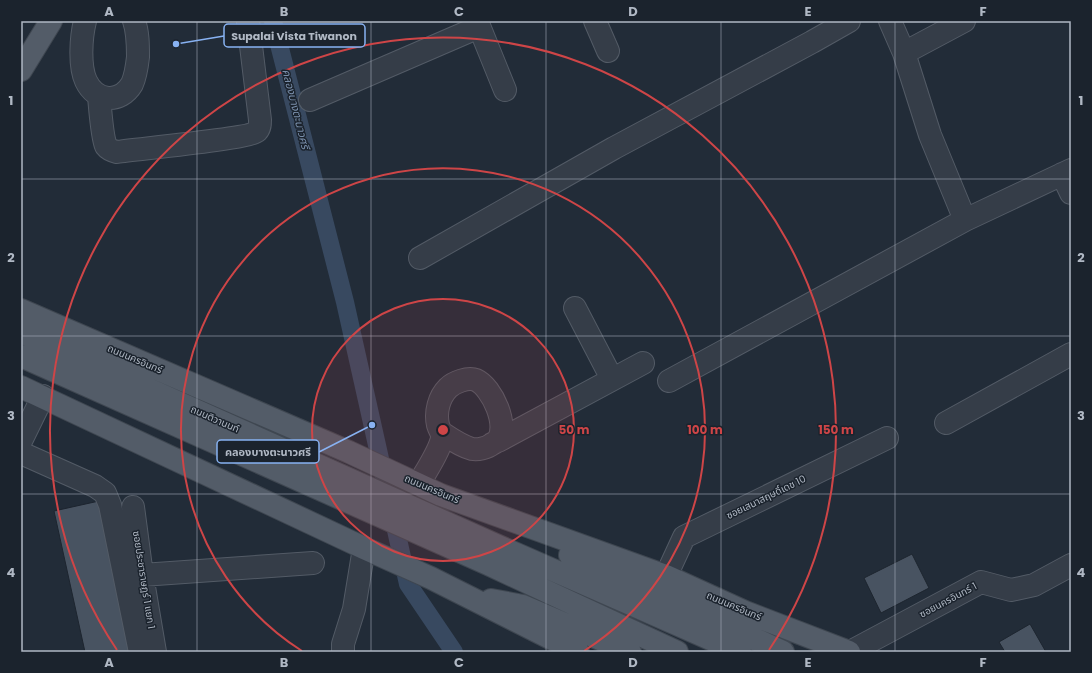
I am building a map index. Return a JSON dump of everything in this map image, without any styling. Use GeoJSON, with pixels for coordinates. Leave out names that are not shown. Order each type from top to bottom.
{"type":"FeatureCollection","features":[{"type":"Feature","properties":{"kind":"main road"},"geometry":{"type":"LineString","coordinates":[[21,70],[51,21]]}},
{"type":"Feature","properties":{"kind":"main road","name":"ถนนนครอินทร์"},"geometry":{"type":"LineString","coordinates":[[23,316],[349,452],[418,485],[666,576],[745,612],[849,652]]}},
{"type":"Feature","properties":{"kind":"main road","name":"ถนนติวานนท์"},"geometry":{"type":"LineString","coordinates":[[23,316],[492,554]]}},
{"type":"Feature","properties":{"kind":"main road"},"geometry":{"type":"LineString","coordinates":[[21,356],[492,554],[740,652]]}},
{"type":"Feature","properties":{"kind":"main road"},"geometry":{"type":"LineString","coordinates":[[21,386],[431,578],[578,652]]}},
{"type":"Feature","properties":{"kind":"main road"},"geometry":{"type":"LineString","coordinates":[[467,504],[478,514],[783,652]]}},
{"type":"Feature","properties":{"kind":"main road"},"geometry":{"type":"LineString","coordinates":[[492,554],[677,652]]}},
{"type":"Feature","properties":{"kind":"main road"},"geometry":{"type":"LineString","coordinates":[[465,595],[523,606],[630,652]]}},
{"type":"Feature","properties":{"kind":"street"},"geometry":{"type":"LineString","coordinates":[[85,21],[81,43],[82,67],[86,81],[92,90],[99,96],[108,98],[124,92],[131,84],[136,71],[138,40],[134,21]]}},
{"type":"Feature","properties":{"kind":"street"},"geometry":{"type":"LineString","coordinates":[[99,96],[104,139],[107,147],[112,151],[117,152],[216,140],[251,135],[257,132],[260,120],[248,21]]}},
{"type":"Feature","properties":{"kind":"street"},"geometry":{"type":"LineString","coordinates":[[594,21],[608,51]]}},
{"type":"Feature","properties":{"kind":"street"},"geometry":{"type":"LineString","coordinates":[[420,258],[614,148],[849,21]]}},
{"type":"Feature","properties":{"kind":"street"},"geometry":{"type":"LineString","coordinates":[[890,21],[904,53],[930,135],[965,220]]}},
{"type":"Feature","properties":{"kind":"street"},"geometry":{"type":"LineString","coordinates":[[904,53],[964,21]]}},
{"type":"Feature","properties":{"kind":"street"},"geometry":{"type":"LineString","coordinates":[[310,100],[478,24],[505,90]]}},
{"type":"Feature","properties":{"kind":"street"},"geometry":{"type":"LineString","coordinates":[[669,381],[965,220],[1068,179]]}},
{"type":"Feature","properties":{"kind":"street"},"geometry":{"type":"LineString","coordinates":[[574,308],[612,380]]}},
{"type":"Feature","properties":{"kind":"street"},"geometry":{"type":"LineString","coordinates":[[946,423],[1071,354]]}},
{"type":"Feature","properties":{"kind":"street"},"geometry":{"type":"LineString","coordinates":[[442,433],[472,449],[489,447],[498,440],[643,363]]}},
{"type":"Feature","properties":{"kind":"street"},"geometry":{"type":"LineString","coordinates":[[418,485],[441,443],[442,433],[438,425],[437,412],[440,401],[448,388],[457,382],[468,379],[476,380],[489,393],[495,402],[501,421],[501,432],[498,440]]}},
{"type":"Feature","properties":{"kind":"street"},"geometry":{"type":"LineString","coordinates":[[21,441],[43,396]]}},
{"type":"Feature","properties":{"kind":"street","name":"ซอยเสนาสฤษดิ์เดช 10"},"geometry":{"type":"LineString","coordinates":[[666,576],[684,538],[887,438]]}},
{"type":"Feature","properties":{"kind":"street"},"geometry":{"type":"LineString","coordinates":[[21,454],[95,486],[105,493],[108,498],[111,511],[140,652]]}},
{"type":"Feature","properties":{"kind":"street","name":"ซอยประชาราษฎร์ 1 แยก 1"},"geometry":{"type":"LineString","coordinates":[[133,507],[142,575],[155,652]]}},
{"type":"Feature","properties":{"kind":"street"},"geometry":{"type":"LineString","coordinates":[[343,652],[343,644],[354,609],[369,550]]}},
{"type":"Feature","properties":{"kind":"street"},"geometry":{"type":"LineString","coordinates":[[142,575],[313,562]]}},
{"type":"Feature","properties":{"kind":"street","name":"ซอยนครอินทร์ 1"},"geometry":{"type":"LineString","coordinates":[[849,652],[981,582],[1011,590],[1034,585],[1071,564]]}},
{"type":"Feature","properties":{"kind":"building"},"geometry":{"type":"Polygon","coordinates":[[[99,501],[132,652],[85,652],[54,511],[99,501]]]}},
{"type":"Feature","properties":{"kind":"building"},"geometry":{"type":"Polygon","coordinates":[[[912,554],[929,588],[881,613],[864,578],[912,554]]]}},
{"type":"Feature","properties":{"kind":"building"},"geometry":{"type":"Polygon","coordinates":[[[1030,624],[1046,652],[1005,652],[999,642],[1030,624]]]}},
{"type":"Feature","properties":{"kind":"waterway","name":"คลองบางตะนาวศรี"},"geometry":{"type":"LineString","coordinates":[[273,21],[345,302],[408,584],[454,652]]}},
{"type":"Feature","properties":{"kind":"place","name":"Supalai Vista Tiwanon"},"geometry":{"type":"Point","coordinates":[176,44]}},
{"type":"Feature","properties":{"kind":"place","name":"คลองบางตะนาวศรี"},"geometry":{"type":"Point","coordinates":[372,425]}}]}
